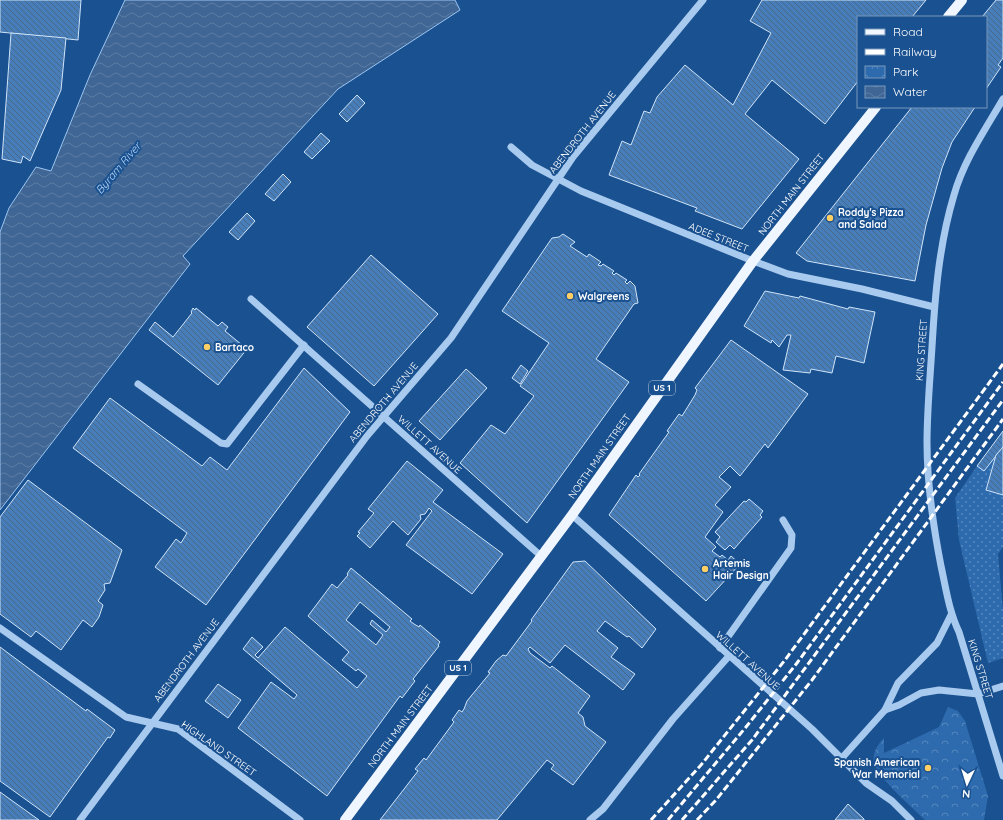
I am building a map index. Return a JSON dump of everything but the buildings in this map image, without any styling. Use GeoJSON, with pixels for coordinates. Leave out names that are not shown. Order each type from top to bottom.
{"type":"FeatureCollection","features":[{"type":"Feature","properties":{"kind":"main road"},"geometry":{"type":"LineString","coordinates":[[949,16],[962,0]]}},
{"type":"Feature","properties":{"kind":"main road","name":"NORTH MAIN STREET"},"geometry":{"type":"LineString","coordinates":[[344,820],[572,516],[753,261],[875,108]]}},
{"type":"Feature","properties":{"kind":"street","name":"ABENDROTH AVENUE"},"geometry":{"type":"LineString","coordinates":[[80,820],[384,415],[451,338],[557,179],[583,145],[704,0]]}},
{"type":"Feature","properties":{"kind":"street","name":"KING STREET"},"geometry":{"type":"LineString","coordinates":[[1003,98],[971,153],[954,194],[942,244],[934,307],[927,418],[928,480],[934,532],[951,615],[959,632],[1003,776]]}},
{"type":"Feature","properties":{"kind":"street","name":"ADEE STREET"},"geometry":{"type":"LineString","coordinates":[[511,148],[532,165],[581,191],[753,261],[788,274],[862,289],[934,307]]}},
{"type":"Feature","properties":{"kind":"street","name":"WILLETT AVENUE"},"geometry":{"type":"LineString","coordinates":[[251,299],[384,415],[541,556]]}},
{"type":"Feature","properties":{"kind":"street"},"geometry":{"type":"LineString","coordinates":[[138,384],[221,443],[227,444],[304,345]]}},
{"type":"Feature","properties":{"kind":"street","name":"WILLETT AVENUE"},"geometry":{"type":"LineString","coordinates":[[572,516],[812,729],[866,783],[892,801],[911,820]]}},
{"type":"Feature","properties":{"kind":"street"},"geometry":{"type":"LineString","coordinates":[[720,648],[791,548],[792,535],[783,520]]}},
{"type":"Feature","properties":{"kind":"street"},"geometry":{"type":"LineString","coordinates":[[841,759],[884,710],[898,684],[937,643],[951,615]]}},
{"type":"Feature","properties":{"kind":"street","name":"HIGHLAND STREET"},"geometry":{"type":"LineString","coordinates":[[0,628],[126,717],[178,729],[300,820]]}},
{"type":"Feature","properties":{"kind":"street"},"geometry":{"type":"LineString","coordinates":[[590,820],[603,809],[673,718],[729,656]]}},
{"type":"Feature","properties":{"kind":"street"},"geometry":{"type":"LineString","coordinates":[[884,710],[921,693],[939,690],[978,694],[1003,686]]}},
{"type":"Feature","properties":{"kind":"green space"},"geometry":{"type":"Polygon","coordinates":[[[996,455],[986,490],[1003,495],[1003,547],[998,554],[1003,611],[1003,658],[988,663],[959,540],[955,498],[977,466],[984,471],[996,455]]]}},
{"type":"Feature","properties":{"kind":"green space","name":"Spanish American War Memorial"},"geometry":{"type":"Polygon","coordinates":[[[948,707],[958,711],[965,721],[988,796],[984,820],[925,820],[888,784],[876,769],[874,763],[876,749],[884,738],[884,753],[939,727],[948,707]]]}},
{"type":"Feature","properties":{"kind":"water","name":"Byram River"},"geometry":{"type":"Polygon","coordinates":[[[125,0],[455,0],[460,10],[338,89],[183,256],[190,264],[0,510],[0,232],[9,208],[36,167],[51,171],[90,75],[125,0]]]}},
{"type":"Feature","properties":{"kind":"railway"},"geometry":{"type":"LineString","coordinates":[[651,820],[701,765],[785,660],[1003,364]]}},
{"type":"Feature","properties":{"kind":"railway"},"geometry":{"type":"LineString","coordinates":[[668,820],[746,727],[797,663],[1003,382]]}},
{"type":"Feature","properties":{"kind":"railway"},"geometry":{"type":"LineString","coordinates":[[682,820],[752,740],[1003,400]]}},
{"type":"Feature","properties":{"kind":"railway"},"geometry":{"type":"LineString","coordinates":[[697,820],[716,800],[812,680],[1003,419]]}},
{"type":"Feature","properties":{"kind":"place","name":"Roddy's Pizza and Salad"},"geometry":{"type":"Point","coordinates":[830,218]}},
{"type":"Feature","properties":{"kind":"place","name":"Walgreens"},"geometry":{"type":"Point","coordinates":[570,296]}},
{"type":"Feature","properties":{"kind":"place","name":"Bartaco"},"geometry":{"type":"Point","coordinates":[207,347]}},
{"type":"Feature","properties":{"kind":"place","name":"Artemis Hair Design"},"geometry":{"type":"Point","coordinates":[705,569]}},
{"type":"Feature","properties":{"kind":"place","name":"Spanish American War Memorial"},"geometry":{"type":"Point","coordinates":[928,768]}}]}
